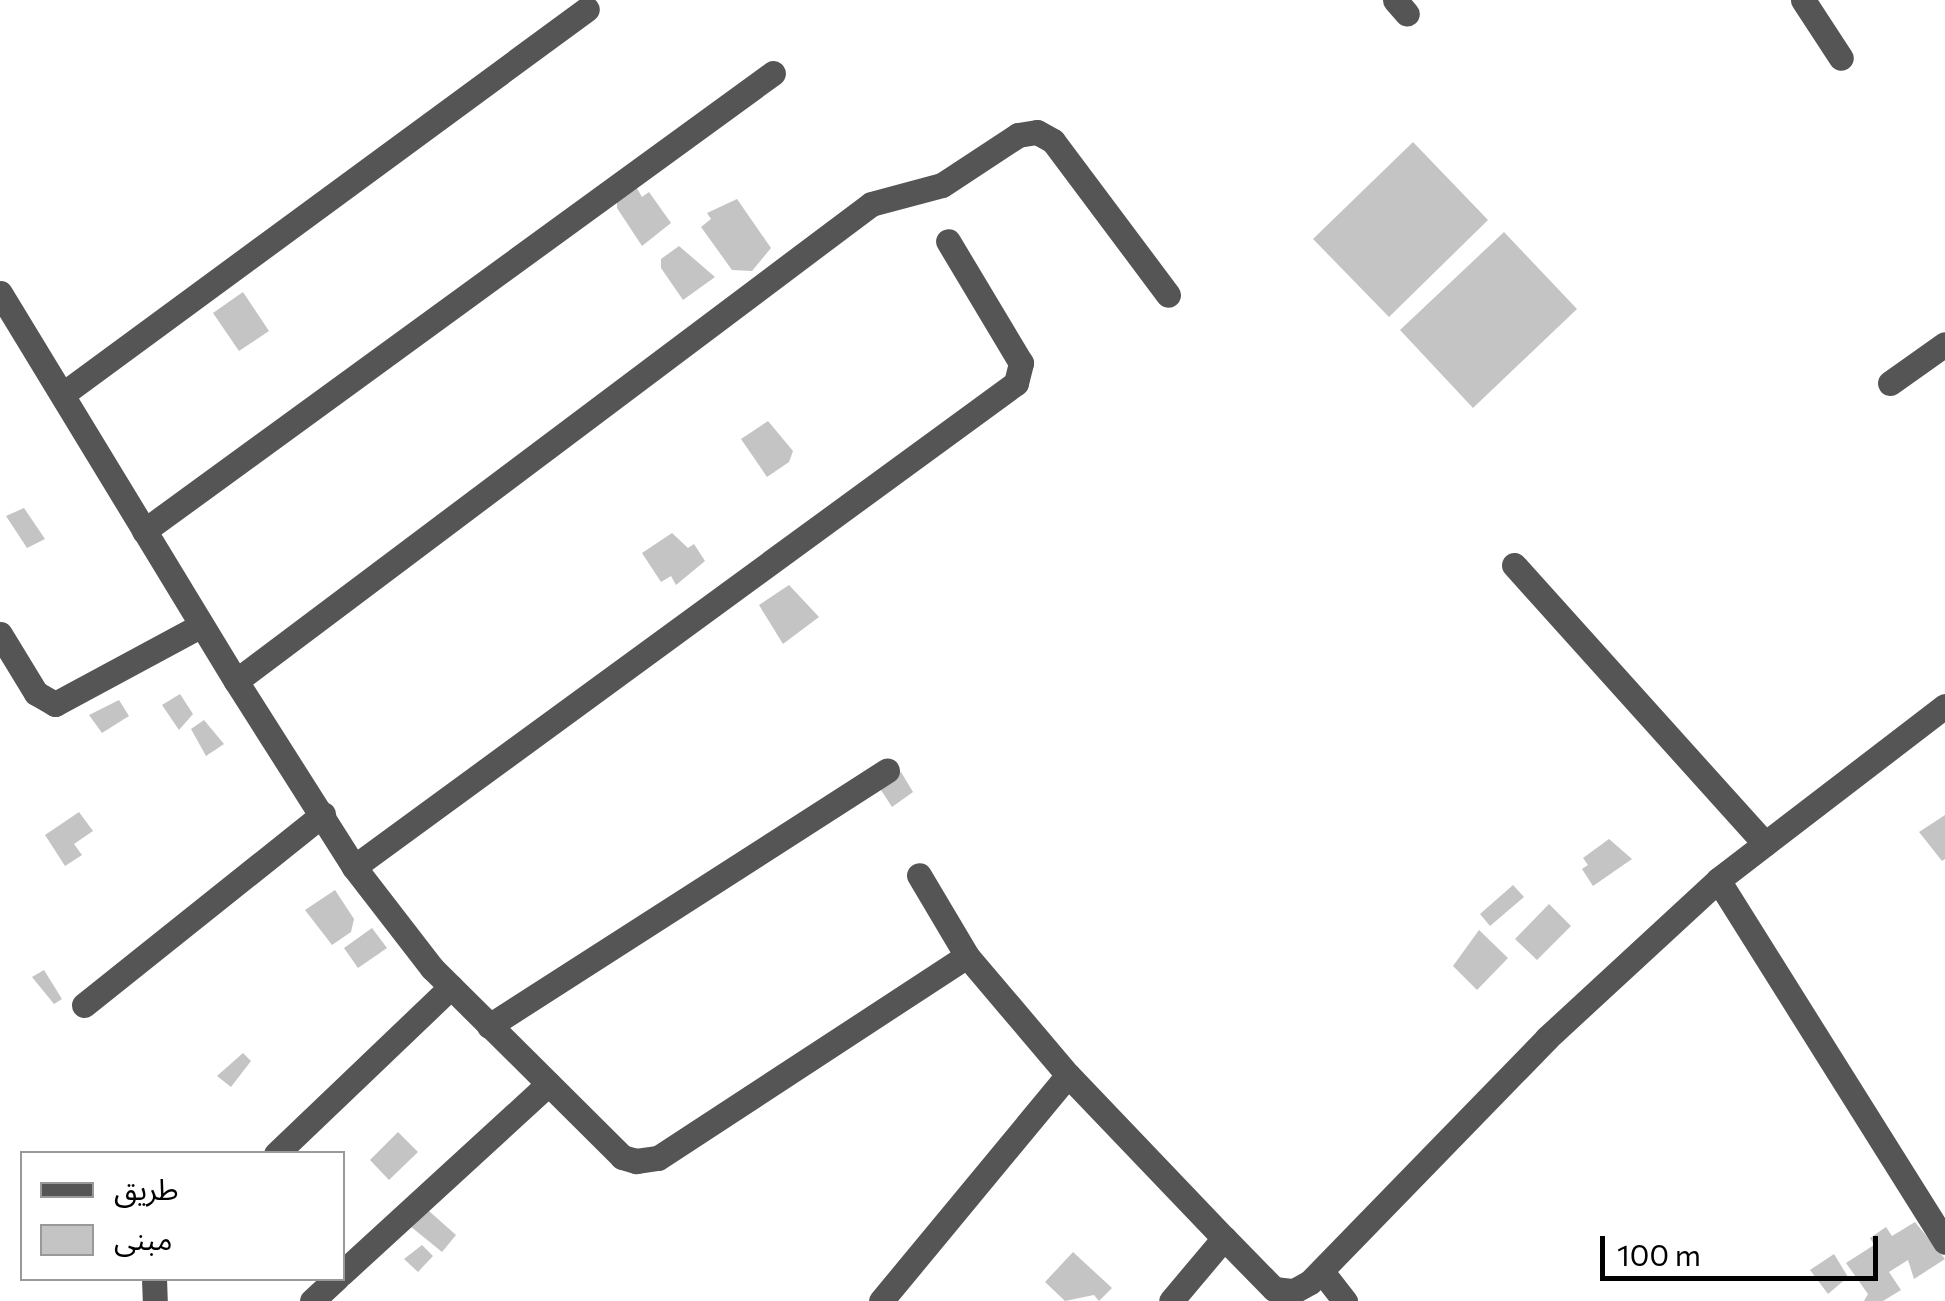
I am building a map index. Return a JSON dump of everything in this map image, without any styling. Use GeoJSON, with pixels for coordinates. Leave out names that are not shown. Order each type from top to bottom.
{"type":"FeatureCollection","features":[{"type":"Feature","properties":{"kind":"street"},"geometry":{"type":"LineString","coordinates":[[1803,0],[1841,58]]}},
{"type":"Feature","properties":{"kind":"street"},"geometry":{"type":"LineString","coordinates":[[63,394],[587,9]]}},
{"type":"Feature","properties":{"kind":"street"},"geometry":{"type":"LineString","coordinates":[[144,531],[773,74]]}},
{"type":"Feature","properties":{"kind":"street"},"geometry":{"type":"LineString","coordinates":[[236,682],[871,204],[942,185],[1018,134],[1037,132],[1053,141],[1168,295]]}},
{"type":"Feature","properties":{"kind":"street"},"geometry":{"type":"LineString","coordinates":[[354,867],[1016,383],[1020,363],[948,241]]}},
{"type":"Feature","properties":{"kind":"street"},"geometry":{"type":"LineString","coordinates":[[0,293],[200,626],[354,867],[451,987],[622,1156],[658,1158],[966,956]]}},
{"type":"Feature","properties":{"kind":"street"},"geometry":{"type":"LineString","coordinates":[[1890,383],[1945,344]]}},
{"type":"Feature","properties":{"kind":"street"},"geometry":{"type":"LineString","coordinates":[[1514,565],[1765,844]]}},
{"type":"Feature","properties":{"kind":"street"},"geometry":{"type":"LineString","coordinates":[[0,634],[36,694],[62,704],[200,626]]}},
{"type":"Feature","properties":{"kind":"street"},"geometry":{"type":"LineString","coordinates":[[919,875],[966,956],[1068,1075],[1224,1238],[1282,1292],[1323,1272],[1547,1038],[1718,880],[1942,714]]}},
{"type":"Feature","properties":{"kind":"street"},"geometry":{"type":"LineString","coordinates":[[489,1026],[887,770]]}},
{"type":"Feature","properties":{"kind":"street"},"geometry":{"type":"LineString","coordinates":[[84,1006],[323,814]]}},
{"type":"Feature","properties":{"kind":"street"},"geometry":{"type":"LineString","coordinates":[[1718,880],[1945,1242]]}},
{"type":"Feature","properties":{"kind":"street"},"geometry":{"type":"LineString","coordinates":[[279,1151],[451,987]]}},
{"type":"Feature","properties":{"kind":"street"},"geometry":{"type":"LineString","coordinates":[[881,1301],[1068,1075]]}},
{"type":"Feature","properties":{"kind":"street"},"geometry":{"type":"LineString","coordinates":[[345,1270],[548,1084]]}},
{"type":"Feature","properties":{"kind":"street"},"geometry":{"type":"LineString","coordinates":[[1171,1301],[1224,1238]]}},
{"type":"Feature","properties":{"kind":"street"},"geometry":{"type":"LineString","coordinates":[[1323,1272],[1345,1301]]}},
{"type":"Feature","properties":{"kind":"street"},"geometry":{"type":"LineString","coordinates":[[312,1301],[334,1281]]}},
{"type":"Feature","properties":{"kind":"building"},"geometry":{"type":"Polygon","coordinates":[[[1413,142],[1488,220],[1389,317],[1313,239],[1413,142]]]}},
{"type":"Feature","properties":{"kind":"building"},"geometry":{"type":"Polygon","coordinates":[[[635,185],[642,197],[649,192],[671,223],[642,246],[617,208],[617,199],[635,185]]]}},
{"type":"Feature","properties":{"kind":"building"},"geometry":{"type":"Polygon","coordinates":[[[737,199],[771,248],[752,271],[732,270],[701,227],[711,219],[707,213],[737,199]]]}},
{"type":"Feature","properties":{"kind":"building"},"geometry":{"type":"Polygon","coordinates":[[[1504,232],[1577,309],[1473,408],[1400,330],[1504,232]]]}},
{"type":"Feature","properties":{"kind":"building"},"geometry":{"type":"Polygon","coordinates":[[[679,246],[715,277],[683,300],[661,268],[661,259],[679,246]]]}},
{"type":"Feature","properties":{"kind":"building"},"geometry":{"type":"Polygon","coordinates":[[[243,292],[269,331],[239,351],[213,313],[243,292]]]}},
{"type":"Feature","properties":{"kind":"building"},"geometry":{"type":"Polygon","coordinates":[[[768,421],[793,451],[789,462],[767,477],[741,439],[768,421]]]}},
{"type":"Feature","properties":{"kind":"building"},"geometry":{"type":"Polygon","coordinates":[[[24,508],[45,539],[27,548],[6,516],[24,508]]]}},
{"type":"Feature","properties":{"kind":"building"},"geometry":{"type":"Polygon","coordinates":[[[672,533],[688,548],[694,544],[705,561],[676,585],[671,576],[661,582],[642,553],[672,533]]]}},
{"type":"Feature","properties":{"kind":"building"},"geometry":{"type":"Polygon","coordinates":[[[789,585],[819,617],[783,644],[759,605],[789,585]]]}},
{"type":"Feature","properties":{"kind":"building"},"geometry":{"type":"Polygon","coordinates":[[[180,694],[193,714],[179,730],[162,705],[180,694]]]}},
{"type":"Feature","properties":{"kind":"building"},"geometry":{"type":"Polygon","coordinates":[[[119,700],[129,716],[102,733],[89,715],[119,700]]]}},
{"type":"Feature","properties":{"kind":"building"},"geometry":{"type":"Polygon","coordinates":[[[204,720],[224,744],[206,756],[191,729],[204,720]]]}},
{"type":"Feature","properties":{"kind":"building"},"geometry":{"type":"Polygon","coordinates":[[[901,772],[913,792],[892,807],[879,787],[901,772]]]}},
{"type":"Feature","properties":{"kind":"building"},"geometry":{"type":"Polygon","coordinates":[[[79,812],[93,831],[74,844],[82,855],[65,866],[45,835],[79,812]]]}},
{"type":"Feature","properties":{"kind":"building"},"geometry":{"type":"Polygon","coordinates":[[[1945,815],[1945,859],[1942,861],[1919,832],[1945,815]]]}},
{"type":"Feature","properties":{"kind":"building"},"geometry":{"type":"Polygon","coordinates":[[[1609,839],[1632,859],[1593,886],[1582,869],[1588,865],[1583,858],[1609,839]]]}},
{"type":"Feature","properties":{"kind":"building"},"geometry":{"type":"Polygon","coordinates":[[[1513,885],[1524,897],[1490,926],[1480,914],[1513,885]]]}},
{"type":"Feature","properties":{"kind":"building"},"geometry":{"type":"Polygon","coordinates":[[[335,890],[354,919],[351,932],[332,945],[305,910],[335,890]]]}},
{"type":"Feature","properties":{"kind":"building"},"geometry":{"type":"Polygon","coordinates":[[[1549,904],[1571,926],[1537,960],[1515,939],[1549,904]]]}},
{"type":"Feature","properties":{"kind":"building"},"geometry":{"type":"Polygon","coordinates":[[[372,928],[387,948],[358,968],[344,948],[372,928]]]}},
{"type":"Feature","properties":{"kind":"building"},"geometry":{"type":"Polygon","coordinates":[[[1479,930],[1508,958],[1477,990],[1453,966],[1479,930]]]}},
{"type":"Feature","properties":{"kind":"building"},"geometry":{"type":"Polygon","coordinates":[[[44,970],[62,999],[54,1004],[32,977],[44,970]]]}},
{"type":"Feature","properties":{"kind":"building"},"geometry":{"type":"Polygon","coordinates":[[[243,1053],[251,1061],[231,1087],[217,1076],[243,1053]]]}},
{"type":"Feature","properties":{"kind":"building"},"geometry":{"type":"Polygon","coordinates":[[[398,1132],[418,1152],[389,1180],[370,1160],[398,1132]]]}},
{"type":"Feature","properties":{"kind":"building"},"geometry":{"type":"Polygon","coordinates":[[[429,1211],[456,1235],[442,1252],[410,1226],[429,1211]]]}},
{"type":"Feature","properties":{"kind":"building"},"geometry":{"type":"Polygon","coordinates":[[[1915,1222],[1945,1259],[1914,1279],[1908,1260],[1889,1272],[1901,1290],[1883,1301],[1864,1301],[1868,1294],[1846,1263],[1874,1245],[1870,1238],[1886,1227],[1892,1236],[1915,1222]]]}},
{"type":"Feature","properties":{"kind":"building"},"geometry":{"type":"Polygon","coordinates":[[[422,1245],[433,1256],[418,1272],[404,1259],[422,1245]]]}},
{"type":"Feature","properties":{"kind":"building"},"geometry":{"type":"Polygon","coordinates":[[[1073,1252],[1112,1288],[1099,1301],[1094,1295],[1065,1301],[1045,1282],[1073,1252]]]}},
{"type":"Feature","properties":{"kind":"building"},"geometry":{"type":"Polygon","coordinates":[[[1834,1254],[1848,1277],[1828,1294],[1810,1270],[1834,1254]]]}}]}
